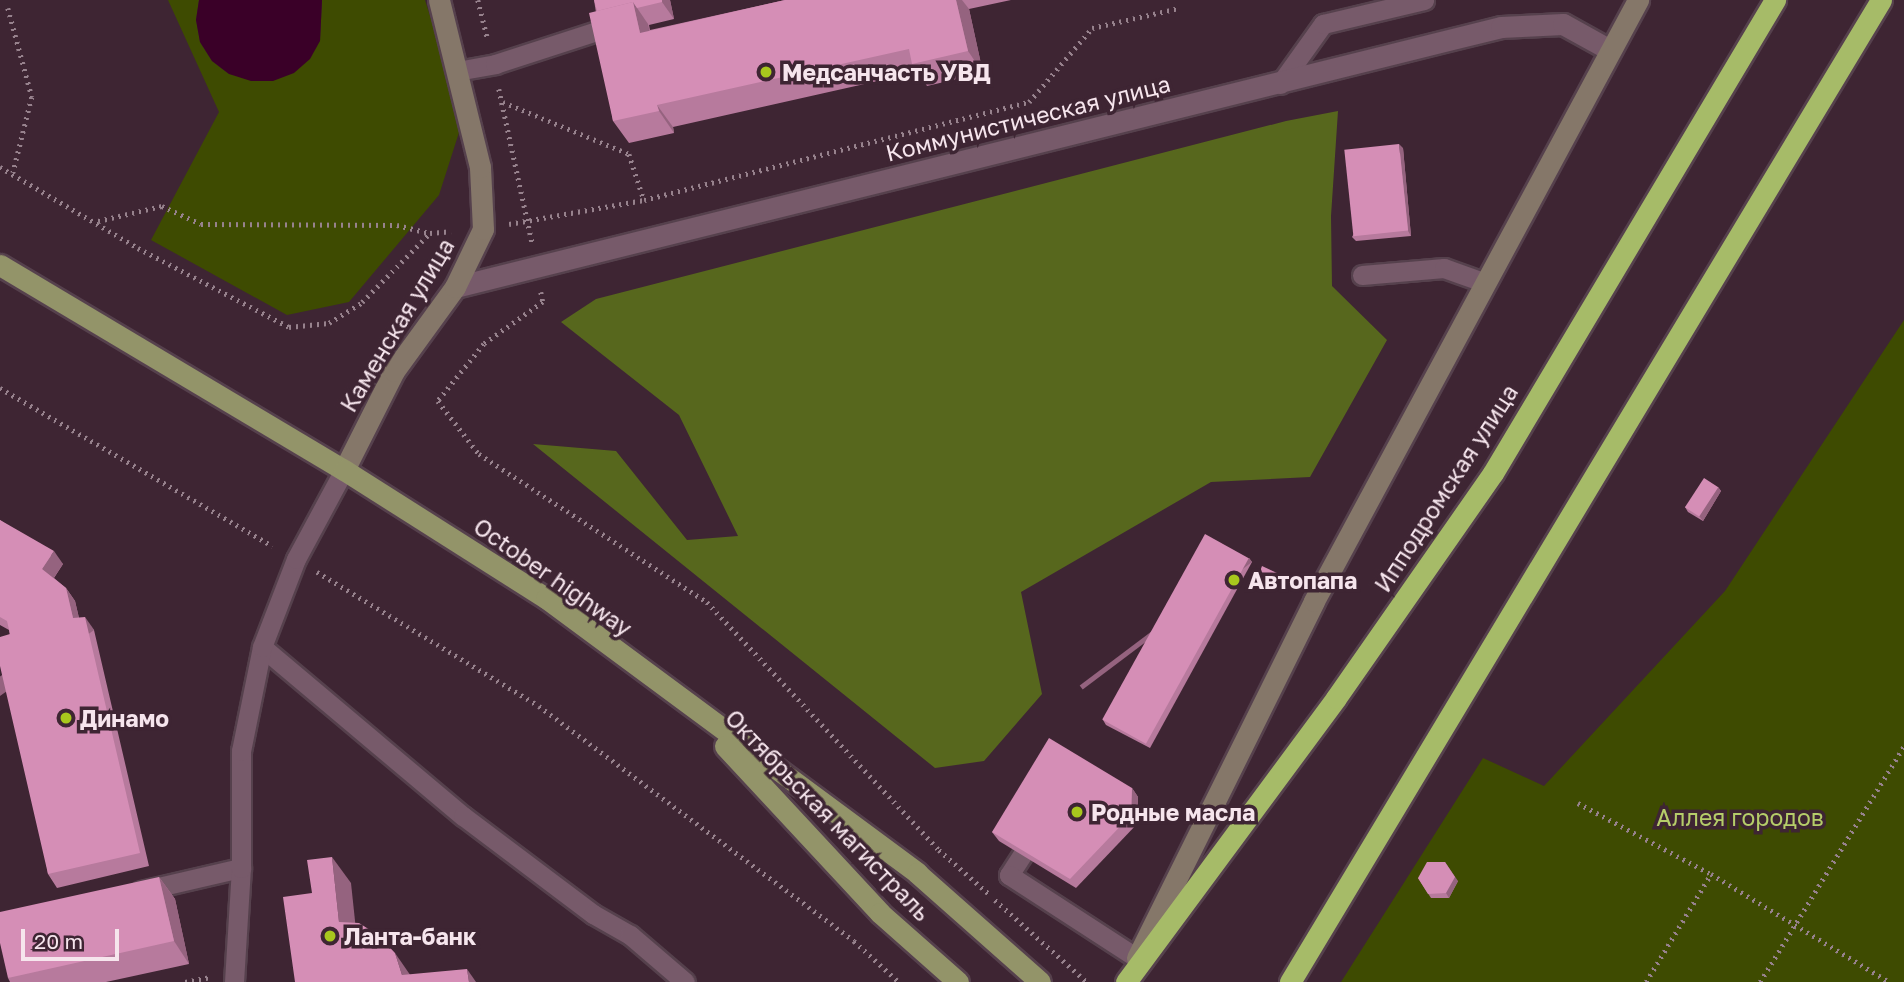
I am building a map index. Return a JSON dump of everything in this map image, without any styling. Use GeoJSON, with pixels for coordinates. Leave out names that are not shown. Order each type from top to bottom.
{"type":"FeatureCollection","features":[{"type":"Feature","properties":{"kind":"highway","name":"Ипподромская улица"},"geometry":{"type":"LineString","coordinates":[[1125,982],[1336,698],[1493,473],[1775,0]]}},
{"type":"Feature","properties":{"kind":"highway"},"geometry":{"type":"LineString","coordinates":[[1290,982],[1881,0]]}},
{"type":"Feature","properties":{"kind":"main road","name":"October highway"},"geometry":{"type":"LineString","coordinates":[[0,265],[344,470],[546,598],[693,711],[917,873],[1040,982]]}},
{"type":"Feature","properties":{"kind":"main road","name":"Октябрьская магистраль"},"geometry":{"type":"LineString","coordinates":[[693,711],[880,913],[958,982]]}},
{"type":"Feature","properties":{"kind":"street","name":"Каменская улица"},"geometry":{"type":"LineString","coordinates":[[344,470],[394,371],[455,287],[483,229],[481,167],[439,0]]}},
{"type":"Feature","properties":{"kind":"street"},"geometry":{"type":"LineString","coordinates":[[1125,982],[1314,601],[1483,282],[1638,0]]}},
{"type":"Feature","properties":{"kind":"street","name":"Коммунистическая улица"},"geometry":{"type":"LineString","coordinates":[[455,287],[1501,27],[1563,24],[1610,50]]}},
{"type":"Feature","properties":{"kind":"lane"},"geometry":{"type":"LineString","coordinates":[[1280,84],[1323,24],[1424,0]]}},
{"type":"Feature","properties":{"kind":"lane"},"geometry":{"type":"LineString","coordinates":[[457,71],[495,64],[609,27]]}},
{"type":"Feature","properties":{"kind":"lane"},"geometry":{"type":"LineString","coordinates":[[1362,275],[1444,268],[1483,282]]}},
{"type":"Feature","properties":{"kind":"lane"},"geometry":{"type":"LineString","coordinates":[[234,982],[241,868],[240,751],[262,647],[296,559],[344,470]]}},
{"type":"Feature","properties":{"kind":"lane"},"geometry":{"type":"LineString","coordinates":[[262,647],[452,808],[593,914],[630,935],[685,982]]}},
{"type":"Feature","properties":{"kind":"lane"},"geometry":{"type":"LineString","coordinates":[[1022,855],[1009,875],[1136,958]]}},
{"type":"Feature","properties":{"kind":"lane"},"geometry":{"type":"LineString","coordinates":[[125,895],[241,868]]}},
{"type":"Feature","properties":{"kind":"path"},"geometry":{"type":"LineString","coordinates":[[8,8],[32,97],[13,173]]}},
{"type":"Feature","properties":{"kind":"path"},"geometry":{"type":"LineString","coordinates":[[98,221],[162,206],[201,224],[397,225],[430,233],[483,229],[644,200],[1029,102],[1092,28],[1179,8]]}},
{"type":"Feature","properties":{"kind":"path"},"geometry":{"type":"LineString","coordinates":[[502,102],[629,154],[644,200]]}},
{"type":"Feature","properties":{"kind":"path"},"geometry":{"type":"LineString","coordinates":[[0,167],[98,221],[138,248],[289,327],[329,323],[362,302],[430,233]]}},
{"type":"Feature","properties":{"kind":"path"},"geometry":{"type":"LineString","coordinates":[[0,388],[296,559],[539,706],[854,941],[899,982]]}},
{"type":"Feature","properties":{"kind":"path"},"geometry":{"type":"LineString","coordinates":[[438,401],[479,454],[707,602],[939,849],[1087,982]]}},
{"type":"Feature","properties":{"kind":"path"},"geometry":{"type":"LineString","coordinates":[[1760,982],[1904,746]]}},
{"type":"Feature","properties":{"kind":"path"},"geometry":{"type":"LineString","coordinates":[[1578,803],[1711,874],[1889,982]]}},
{"type":"Feature","properties":{"kind":"path"},"geometry":{"type":"LineString","coordinates":[[1646,982],[1711,874]]}},
{"type":"Feature","properties":{"kind":"green space"},"geometry":{"type":"Polygon","coordinates":[[[168,0],[199,0],[196,20],[200,42],[212,61],[229,74],[320,41],[322,0],[425,0],[463,120],[439,195],[349,302],[287,315],[151,240],[219,112],[168,0]]]}},
{"type":"Feature","properties":{"kind":"green space"},"geometry":{"type":"Polygon","coordinates":[[[1338,111],[1331,216],[1332,286],[1387,340],[1310,477],[1211,482],[1021,592],[1042,694],[984,761],[935,768],[533,444],[616,451],[687,540],[738,536],[679,415],[561,322],[596,299],[1286,121],[1338,111]]]}},
{"type":"Feature","properties":{"kind":"green space","name":"Аллея городов"},"geometry":{"type":"Polygon","coordinates":[[[1904,320],[1904,982],[1341,982],[1483,758],[1544,786],[1725,591],[1904,320]]]}},
{"type":"Feature","properties":{"kind":"shaded area"},"geometry":{"type":"Polygon","coordinates":[[[199,0],[322,0],[320,41],[310,59],[294,73],[273,81],[251,81],[229,74],[212,61],[200,42],[196,20],[199,0]]]}},
{"type":"Feature","properties":{"kind":"building"},"geometry":{"type":"Polygon","coordinates":[[[594,0],[662,2],[637,8],[633,2],[597,11],[594,0]]]}},
{"type":"Feature","properties":{"kind":"building","name":"Медсанчасть УВД"},"geometry":{"type":"Polygon","coordinates":[[[785,0],[956,0],[968,51],[912,64],[909,49],[657,105],[659,111],[613,121],[589,13],[633,2],[640,33],[785,0]]]}},
{"type":"Feature","properties":{"kind":"building"},"geometry":{"type":"Polygon","coordinates":[[[1399,144],[1408,231],[1353,236],[1344,150],[1399,144]]]}},
{"type":"Feature","properties":{"kind":"building"},"geometry":{"type":"Polygon","coordinates":[[[1704,478],[1718,487],[1699,517],[1685,507],[1704,478]]]}},
{"type":"Feature","properties":{"kind":"building","name":"Динамо"},"geometry":{"type":"Polygon","coordinates":[[[0,520],[54,551],[42,569],[66,588],[73,618],[85,617],[140,853],[48,874],[0,666],[0,637],[10,634],[7,621],[0,617],[0,520]]]}},
{"type":"Feature","properties":{"kind":"building"},"geometry":{"type":"Polygon","coordinates":[[[1205,534],[1249,558],[1146,744],[1102,719],[1205,534]]]}},
{"type":"Feature","properties":{"kind":"building"},"geometry":{"type":"Polygon","coordinates":[[[1262,566],[1277,573],[1272,584],[1257,579],[1262,566]]]}},
{"type":"Feature","properties":{"kind":"building"},"geometry":{"type":"Polygon","coordinates":[[[1049,738],[1132,788],[1131,815],[1070,879],[992,832],[1049,738]]]}},
{"type":"Feature","properties":{"kind":"building"},"geometry":{"type":"Polygon","coordinates":[[[332,857],[339,922],[359,923],[378,935],[395,953],[402,975],[467,969],[469,982],[295,982],[283,897],[312,893],[307,860],[332,857]]]}},
{"type":"Feature","properties":{"kind":"building"},"geometry":{"type":"Polygon","coordinates":[[[1427,862],[1445,862],[1455,877],[1446,893],[1428,894],[1418,878],[1427,862]]]}},
{"type":"Feature","properties":{"kind":"building"},"geometry":{"type":"Polygon","coordinates":[[[159,877],[174,941],[8,978],[0,943],[0,912],[159,877]]]}},
{"type":"Feature","properties":{"kind":"place","name":"Медсанчасть УВД"},"geometry":{"type":"Point","coordinates":[766,72]}},
{"type":"Feature","properties":{"kind":"place","name":"Автопапа"},"geometry":{"type":"Point","coordinates":[1234,580]}},
{"type":"Feature","properties":{"kind":"place","name":"Динамо"},"geometry":{"type":"Point","coordinates":[66,718]}},
{"type":"Feature","properties":{"kind":"place","name":"Родные масла"},"geometry":{"type":"Point","coordinates":[1077,812]}},
{"type":"Feature","properties":{"kind":"place","name":"Ланта-банк"},"geometry":{"type":"Point","coordinates":[330,936]}}]}
